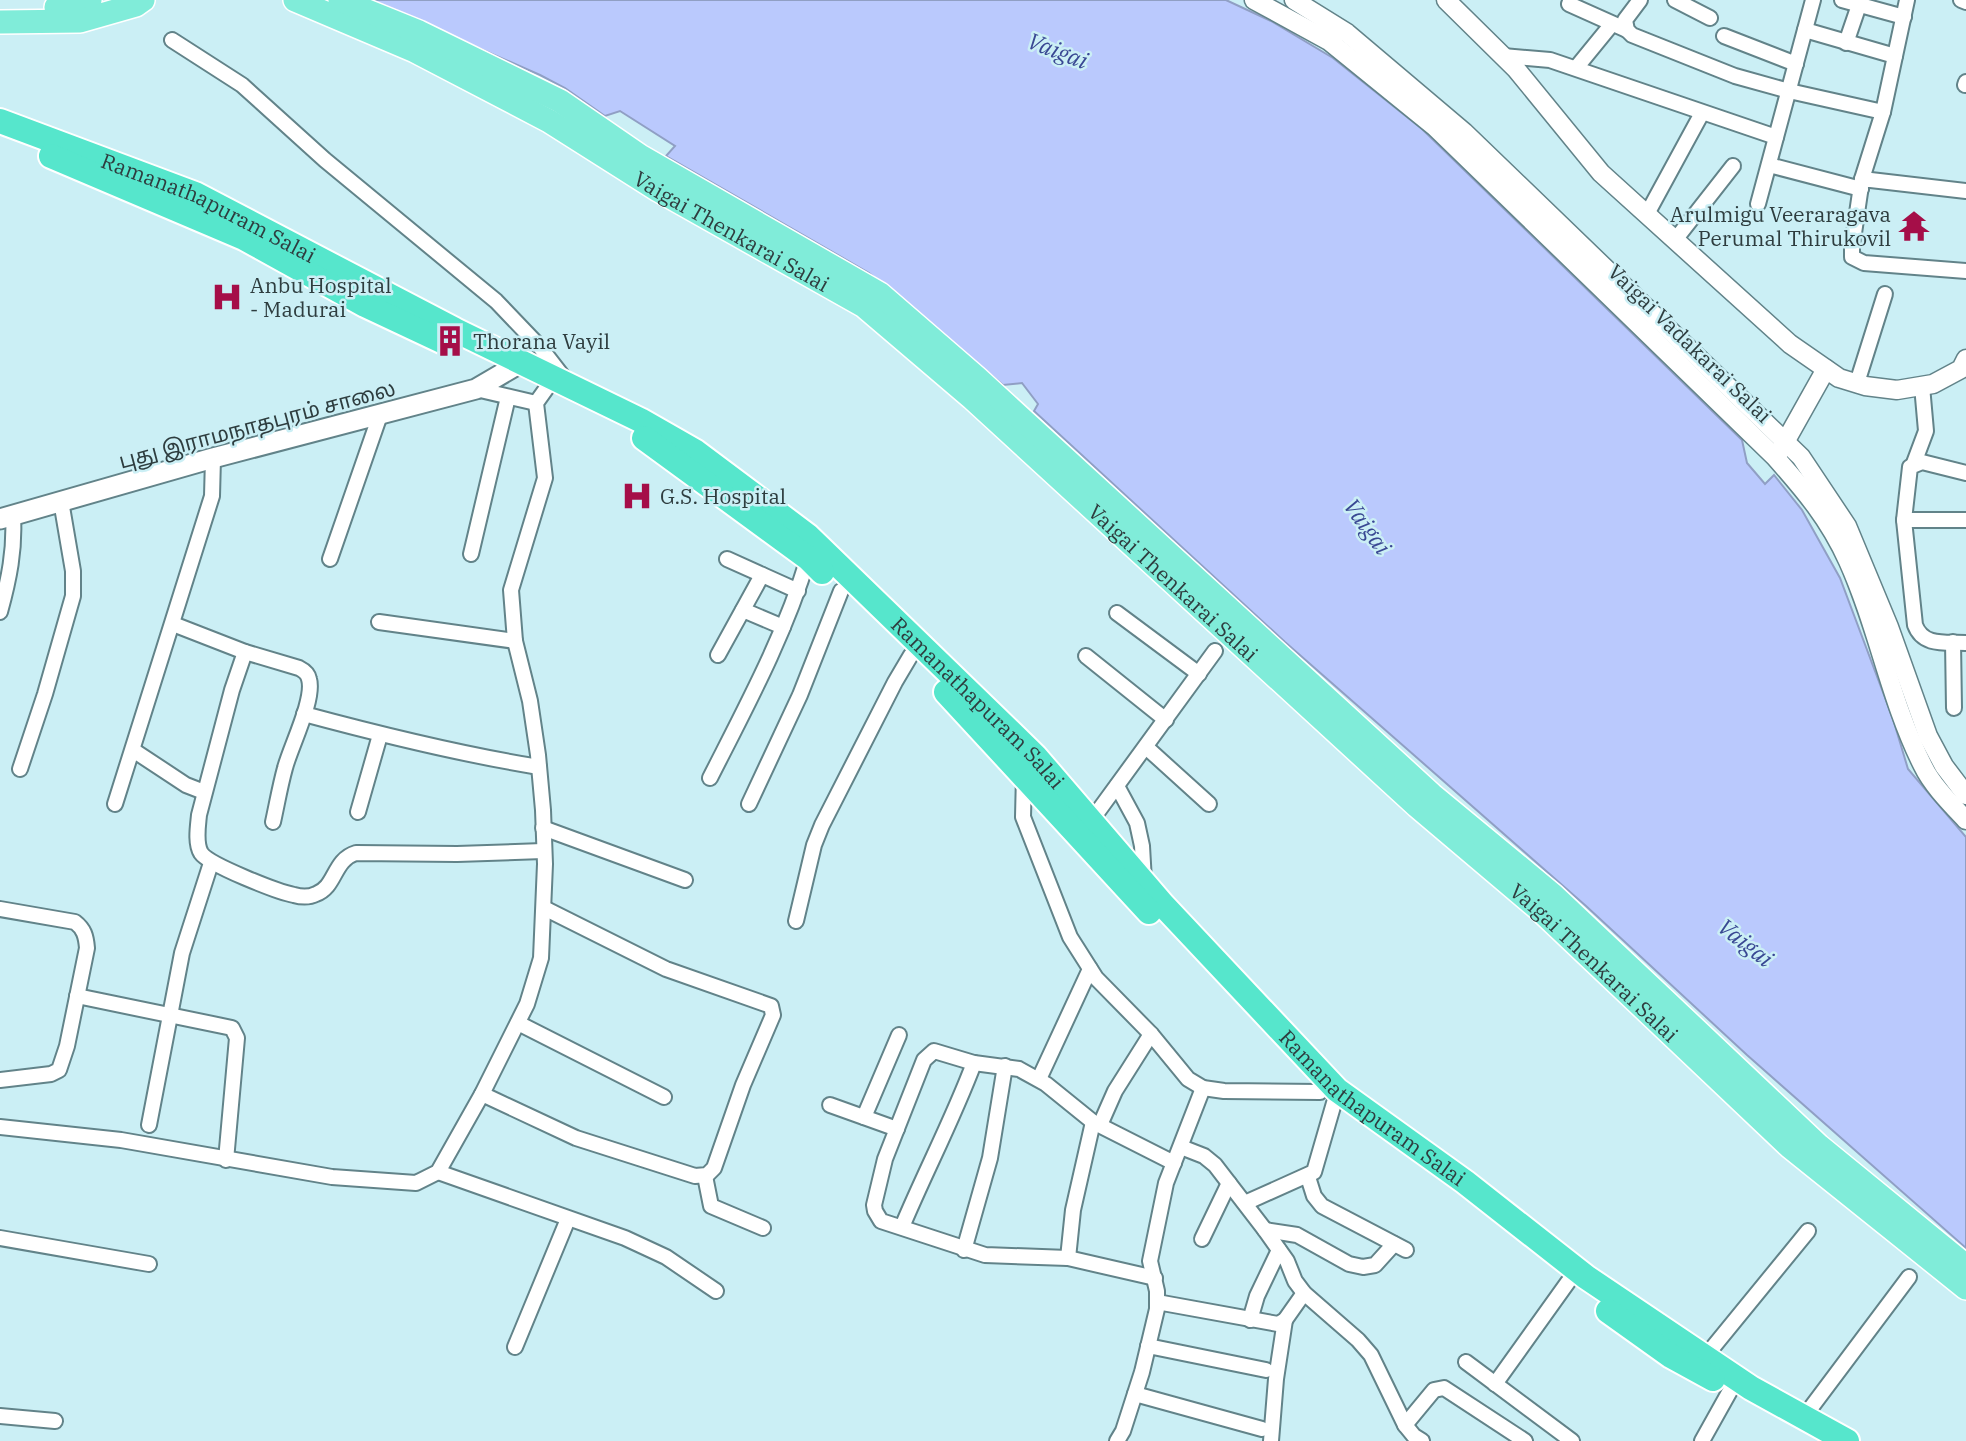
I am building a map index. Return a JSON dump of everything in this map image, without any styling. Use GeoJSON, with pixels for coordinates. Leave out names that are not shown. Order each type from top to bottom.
{"type":"FeatureCollection","features":[{"type":"Feature","properties":{"kind":"highway","name":"Ramanathapuram Salai"},"geometry":{"type":"LineString","coordinates":[[0,121],[195,194],[455,330],[515,367],[541,396],[577,395],[639,434],[808,558],[841,592],[911,655],[981,729],[1091,821],[1144,883],[1337,1090],[1465,1182],[1586,1277],[1751,1388],[1847,1441]]}},
{"type":"Feature","properties":{"kind":"highway","name":"Ramanathapuram Salai"},"geometry":{"type":"LineString","coordinates":[[0,134],[244,238],[365,306],[640,420],[696,452],[808,536],[1028,766],[1294,1068],[1327,1097],[1568,1282],[1671,1356],[1799,1425],[1823,1441]]}},
{"type":"Feature","properties":{"kind":"main road"},"geometry":{"type":"LineString","coordinates":[[0,7],[81,6],[90,0]]}},
{"type":"Feature","properties":{"kind":"main road"},"geometry":{"type":"LineString","coordinates":[[0,22],[80,21],[136,5],[143,0]]}},
{"type":"Feature","properties":{"kind":"main road","name":"Vaigai Thenkarai Salai"},"geometry":{"type":"LineString","coordinates":[[295,0],[415,51],[549,121],[658,190],[864,306],[972,398],[1417,806],[1540,911],[1790,1146],[1966,1288]]}},
{"type":"Feature","properties":{"kind":"main road","name":"Vaigai Thenkarai Salai"},"geometry":{"type":"LineString","coordinates":[[340,0],[419,33],[560,101],[639,156],[880,294],[977,378],[1432,795],[1553,895],[1819,1146],[1966,1266]]}},
{"type":"Feature","properties":{"kind":"main road","name":"புது இராமநாதபுரம் சாலை"},"geometry":{"type":"LineString","coordinates":[[6,517],[213,458],[476,389],[515,367]]}},
{"type":"Feature","properties":{"kind":"street","name":"Vaigai Vadakarai Salai"},"geometry":{"type":"LineString","coordinates":[[1254,0],[1329,41],[1434,127],[1781,450],[1801,457],[1847,527],[1889,627],[1928,736],[1944,766],[1966,794]]}},
{"type":"Feature","properties":{"kind":"street","name":"Vaigai Vadakarai Salai"},"geometry":{"type":"LineString","coordinates":[[1294,0],[1347,33],[1464,132],[1781,450],[1820,509],[1848,561],[1924,768],[1966,820]]}},
{"type":"Feature","properties":{"kind":"street"},"geometry":{"type":"LineString","coordinates":[[1446,0],[1524,79],[1601,173],[1790,344],[1839,378],[1897,390],[1933,384],[1964,366]]}},
{"type":"Feature","properties":{"kind":"street"},"geometry":{"type":"LineString","coordinates":[[1627,30],[1625,20],[1640,0]]}},
{"type":"Feature","properties":{"kind":"street"},"geometry":{"type":"LineString","coordinates":[[1675,0],[1710,18]]}},
{"type":"Feature","properties":{"kind":"street"},"geometry":{"type":"LineString","coordinates":[[1759,204],[1813,0]]}},
{"type":"Feature","properties":{"kind":"street"},"geometry":{"type":"LineString","coordinates":[[1842,0],[1903,17]]}},
{"type":"Feature","properties":{"kind":"street"},"geometry":{"type":"LineString","coordinates":[[1907,0],[1883,112],[1862,184],[1852,257],[1857,261],[1966,271]]}},
{"type":"Feature","properties":{"kind":"street"},"geometry":{"type":"LineString","coordinates":[[1569,4],[1627,30],[1632,35],[1735,76],[1883,112]]}},
{"type":"Feature","properties":{"kind":"street"},"geometry":{"type":"LineString","coordinates":[[1846,43],[1860,5]]}},
{"type":"Feature","properties":{"kind":"street"},"geometry":{"type":"LineString","coordinates":[[1576,68],[1612,24]]}},
{"type":"Feature","properties":{"kind":"street"},"geometry":{"type":"LineString","coordinates":[[1805,30],[1895,56]]}},
{"type":"Feature","properties":{"kind":"street"},"geometry":{"type":"LineString","coordinates":[[1724,36],[1796,64]]}},
{"type":"Feature","properties":{"kind":"street"},"geometry":{"type":"LineString","coordinates":[[172,40],[242,85],[325,160],[496,301],[540,347],[577,395]]}},
{"type":"Feature","properties":{"kind":"street"},"geometry":{"type":"LineString","coordinates":[[1503,56],[1550,60],[1776,137]]}},
{"type":"Feature","properties":{"kind":"street"},"geometry":{"type":"LineString","coordinates":[[1647,215],[1702,113]]}},
{"type":"Feature","properties":{"kind":"street"},"geometry":{"type":"LineString","coordinates":[[1769,165],[1862,184],[1966,191]]}},
{"type":"Feature","properties":{"kind":"street"},"geometry":{"type":"LineString","coordinates":[[1675,240],[1733,166]]}},
{"type":"Feature","properties":{"kind":"street"},"geometry":{"type":"LineString","coordinates":[[1857,383],[1885,294]]}},
{"type":"Feature","properties":{"kind":"street"},"geometry":{"type":"LineString","coordinates":[[1781,450],[1826,369]]}},
{"type":"Feature","properties":{"kind":"street"},"geometry":{"type":"LineString","coordinates":[[1922,386],[1926,431],[1908,472],[1904,520],[1918,634],[1929,642],[1959,642],[1954,708]]}},
{"type":"Feature","properties":{"kind":"street"},"geometry":{"type":"LineString","coordinates":[[0,1127],[121,1140],[332,1177],[416,1182],[439,1172],[527,1004],[541,958],[544,908],[539,767],[530,701],[515,641],[511,590],[545,478],[541,396],[508,397],[476,389]]}},
{"type":"Feature","properties":{"kind":"street"},"geometry":{"type":"LineString","coordinates":[[471,554],[508,397]]}},
{"type":"Feature","properties":{"kind":"street"},"geometry":{"type":"LineString","coordinates":[[330,559],[380,415]]}},
{"type":"Feature","properties":{"kind":"street"},"geometry":{"type":"LineString","coordinates":[[115,804],[212,496],[213,458]]}},
{"type":"Feature","properties":{"kind":"street"},"geometry":{"type":"LineString","coordinates":[[1914,463],[1922,462],[1966,473]]}},
{"type":"Feature","properties":{"kind":"street"},"geometry":{"type":"LineString","coordinates":[[20,769],[73,596],[73,571],[61,501]]}},
{"type":"Feature","properties":{"kind":"street"},"geometry":{"type":"LineString","coordinates":[[0,612],[11,572],[15,542],[6,517]]}},
{"type":"Feature","properties":{"kind":"street"},"geometry":{"type":"LineString","coordinates":[[1904,520],[1966,520]]}},
{"type":"Feature","properties":{"kind":"street"},"geometry":{"type":"LineString","coordinates":[[710,778],[783,627],[798,592],[808,558]]}},
{"type":"Feature","properties":{"kind":"street"},"geometry":{"type":"LineString","coordinates":[[727,559],[798,592]]}},
{"type":"Feature","properties":{"kind":"street"},"geometry":{"type":"LineString","coordinates":[[718,655],[762,575]]}},
{"type":"Feature","properties":{"kind":"street"},"geometry":{"type":"LineString","coordinates":[[749,804],[800,695],[841,592]]}},
{"type":"Feature","properties":{"kind":"street"},"geometry":{"type":"LineString","coordinates":[[743,610],[783,627]]}},
{"type":"Feature","properties":{"kind":"street"},"geometry":{"type":"LineString","coordinates":[[1117,613],[1199,674]]}},
{"type":"Feature","properties":{"kind":"street"},"geometry":{"type":"LineString","coordinates":[[379,622],[515,641]]}},
{"type":"Feature","properties":{"kind":"street"},"geometry":{"type":"LineString","coordinates":[[173,624],[305,672],[309,679],[310,690],[304,714],[285,767],[273,822]]}},
{"type":"Feature","properties":{"kind":"street"},"geometry":{"type":"LineString","coordinates":[[245,652],[204,792],[198,836],[200,851],[211,863],[295,895],[310,896],[319,893],[328,885],[342,860],[356,853],[543,851]]}},
{"type":"Feature","properties":{"kind":"street"},"geometry":{"type":"LineString","coordinates":[[1091,821],[1215,652]]}},
{"type":"Feature","properties":{"kind":"street"},"geometry":{"type":"LineString","coordinates":[[796,921],[814,845],[822,825],[911,655]]}},
{"type":"Feature","properties":{"kind":"street"},"geometry":{"type":"LineString","coordinates":[[1086,656],[1166,720]]}},
{"type":"Feature","properties":{"kind":"street"},"geometry":{"type":"LineString","coordinates":[[304,714],[480,758],[539,767]]}},
{"type":"Feature","properties":{"kind":"street"},"geometry":{"type":"LineString","coordinates":[[358,812],[380,735]]}},
{"type":"Feature","properties":{"kind":"street"},"geometry":{"type":"LineString","coordinates":[[1146,747],[1209,804]]}},
{"type":"Feature","properties":{"kind":"street"},"geometry":{"type":"LineString","coordinates":[[133,750],[186,785],[204,792]]}},
{"type":"Feature","properties":{"kind":"street"},"geometry":{"type":"LineString","coordinates":[[1028,766],[1023,817],[1070,937],[1096,978],[1151,1034],[1188,1080],[1203,1088],[1224,1091],[1327,1097],[1318,1167],[1308,1177],[1245,1203]]}},
{"type":"Feature","properties":{"kind":"street"},"geometry":{"type":"LineString","coordinates":[[1117,786],[1137,823],[1142,846],[1144,883]]}},
{"type":"Feature","properties":{"kind":"street"},"geometry":{"type":"LineString","coordinates":[[543,828],[685,880]]}},
{"type":"Feature","properties":{"kind":"street"},"geometry":{"type":"LineString","coordinates":[[149,1125],[182,953],[211,863]]}},
{"type":"Feature","properties":{"kind":"street"},"geometry":{"type":"LineString","coordinates":[[482,1094],[576,1138],[695,1176],[705,1176],[714,1168],[743,1085],[770,1024],[773,1008],[666,969],[544,908]]}},
{"type":"Feature","properties":{"kind":"street"},"geometry":{"type":"LineString","coordinates":[[0,909],[75,922],[85,934],[87,948],[67,1046],[59,1070],[51,1074],[0,1080]]}},
{"type":"Feature","properties":{"kind":"street"},"geometry":{"type":"LineString","coordinates":[[1039,1080],[1090,969]]}},
{"type":"Feature","properties":{"kind":"street"},"geometry":{"type":"LineString","coordinates":[[77,996],[230,1027],[237,1038],[226,1160]]}},
{"type":"Feature","properties":{"kind":"street"},"geometry":{"type":"LineString","coordinates":[[518,1023],[664,1097]]}},
{"type":"Feature","properties":{"kind":"street"},"geometry":{"type":"LineString","coordinates":[[1068,1258],[1073,1210],[1096,1123],[1151,1034]]}},
{"type":"Feature","properties":{"kind":"street"},"geometry":{"type":"LineString","coordinates":[[864,1117],[899,1035]]}},
{"type":"Feature","properties":{"kind":"street"},"geometry":{"type":"LineString","coordinates":[[1155,1278],[1068,1258],[995,1257],[964,1250],[881,1221],[875,1212],[885,1159],[923,1060],[928,1054],[939,1051],[974,1063],[1019,1069],[1039,1080],[1096,1123],[1174,1163]]}},
{"type":"Feature","properties":{"kind":"street"},"geometry":{"type":"LineString","coordinates":[[902,1227],[925,1171],[959,1103],[974,1063]]}},
{"type":"Feature","properties":{"kind":"street"},"geometry":{"type":"LineString","coordinates":[[964,1250],[990,1158],[1005,1066]]}},
{"type":"Feature","properties":{"kind":"street"},"geometry":{"type":"LineString","coordinates":[[1117,1441],[1123,1432],[1135,1394],[1157,1302],[1151,1254],[1166,1183],[1203,1088]]}},
{"type":"Feature","properties":{"kind":"street"},"geometry":{"type":"LineString","coordinates":[[830,1105],[897,1129]]}},
{"type":"Feature","properties":{"kind":"street"},"geometry":{"type":"LineString","coordinates":[[1181,1147],[1204,1156],[1229,1183],[1287,1261],[1295,1281],[1304,1293],[1358,1340],[1371,1355],[1405,1425],[1422,1441]]}},
{"type":"Feature","properties":{"kind":"street"},"geometry":{"type":"LineString","coordinates":[[439,1172],[625,1238],[666,1257],[716,1291]]}},
{"type":"Feature","properties":{"kind":"street"},"geometry":{"type":"LineString","coordinates":[[705,1176],[712,1206],[763,1228]]}},
{"type":"Feature","properties":{"kind":"street"},"geometry":{"type":"LineString","coordinates":[[1265,1230],[1297,1235],[1349,1264],[1363,1267],[1375,1265],[1400,1247],[1322,1206],[1314,1196],[1308,1177]]}},
{"type":"Feature","properties":{"kind":"street"},"geometry":{"type":"LineString","coordinates":[[1202,1239],[1229,1183]]}},
{"type":"Feature","properties":{"kind":"street"},"geometry":{"type":"LineString","coordinates":[[515,1347],[568,1219]]}},
{"type":"Feature","properties":{"kind":"street"},"geometry":{"type":"LineString","coordinates":[[1705,1357],[1808,1231]]}},
{"type":"Feature","properties":{"kind":"street"},"geometry":{"type":"LineString","coordinates":[[0,1238],[149,1264]]}},
{"type":"Feature","properties":{"kind":"street"},"geometry":{"type":"LineString","coordinates":[[1250,1320],[1257,1296],[1279,1250]]}},
{"type":"Feature","properties":{"kind":"street"},"geometry":{"type":"LineString","coordinates":[[1804,1417],[1909,1277]]}},
{"type":"Feature","properties":{"kind":"street"},"geometry":{"type":"LineString","coordinates":[[1495,1384],[1568,1282]]}},
{"type":"Feature","properties":{"kind":"street"},"geometry":{"type":"LineString","coordinates":[[1157,1302],[1278,1324],[1285,1320],[1304,1293]]}},
{"type":"Feature","properties":{"kind":"street"},"geometry":{"type":"LineString","coordinates":[[1271,1441],[1276,1379],[1285,1320]]}},
{"type":"Feature","properties":{"kind":"street"},"geometry":{"type":"LineString","coordinates":[[1148,1346],[1266,1370]]}},
{"type":"Feature","properties":{"kind":"street"},"geometry":{"type":"LineString","coordinates":[[1466,1362],[1572,1441]]}},
{"type":"Feature","properties":{"kind":"street"},"geometry":{"type":"LineString","coordinates":[[1405,1425],[1434,1390],[1444,1388],[1525,1441]]}},
{"type":"Feature","properties":{"kind":"street"},"geometry":{"type":"LineString","coordinates":[[1702,1441],[1731,1389]]}},
{"type":"Feature","properties":{"kind":"street"},"geometry":{"type":"LineString","coordinates":[[1135,1394],[1262,1429]]}},
{"type":"Feature","properties":{"kind":"street"},"geometry":{"type":"LineString","coordinates":[[0,1416],[55,1421]]}},
{"type":"Feature","properties":{"kind":"water","name":"Vaigai"},"geometry":{"type":"Polygon","coordinates":[[[369,0],[1226,0],[1271,21],[1333,58],[1422,129],[1742,440],[1747,463],[1765,484],[1774,475],[1802,510],[1840,578],[1893,719],[1908,769],[1966,837],[1966,1248],[1747,1055],[1586,906],[1285,642],[1034,411],[1038,404],[1022,383],[1003,385],[869,273],[666,156],[675,146],[620,111],[605,116],[565,88],[540,75],[369,0]]]}},
{"type":"Feature","properties":{"kind":"place","name":"Arulmigu Veeraragava Perumal Thirukovil"},"geometry":{"type":"Point","coordinates":[1914,226]}},
{"type":"Feature","properties":{"kind":"place","name":"Anbu Hospital - Madurai"},"geometry":{"type":"Point","coordinates":[227,297]}},
{"type":"Feature","properties":{"kind":"place","name":"Thorana Vayil"},"geometry":{"type":"Point","coordinates":[450,341]}},
{"type":"Feature","properties":{"kind":"place","name":"G.S. Hospital"},"geometry":{"type":"Point","coordinates":[637,496]}}]}
